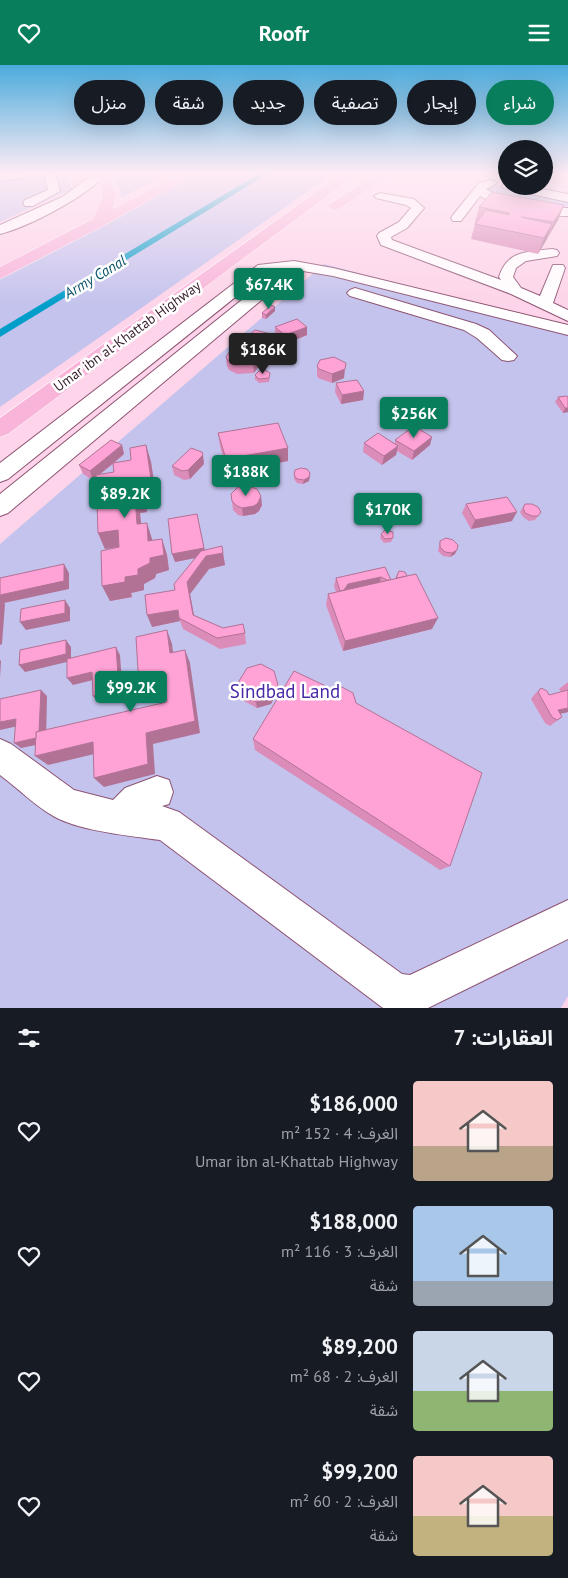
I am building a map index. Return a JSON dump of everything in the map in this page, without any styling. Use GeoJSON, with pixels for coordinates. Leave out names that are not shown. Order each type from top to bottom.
{"type":"FeatureCollection","features":[{"type":"Feature","properties":{"kind":"highway"},"geometry":{"type":"LineString","coordinates":[[98,223],[102,217]]}},
{"type":"Feature","properties":{"kind":"highway"},"geometry":{"type":"LineString","coordinates":[[0,274],[109,217]]}},
{"type":"Feature","properties":{"kind":"highway","name":"Umar ibn al-Khattab Highway"},"geometry":{"type":"LineString","coordinates":[[0,429],[291,217]]}},
{"type":"Feature","properties":{"kind":"highway"},"geometry":{"type":"LineString","coordinates":[[195,287],[316,217]]}},
{"type":"Feature","properties":{"kind":"street"},"geometry":{"type":"LineString","coordinates":[[0,231],[30,217]]}},
{"type":"Feature","properties":{"kind":"street"},"geometry":{"type":"LineString","coordinates":[[410,217],[403,225],[384,236],[386,242],[394,247],[546,302],[568,316]]}},
{"type":"Feature","properties":{"kind":"street"},"geometry":{"type":"LineString","coordinates":[[516,291],[506,277],[509,266],[522,257],[552,253]]}},
{"type":"Feature","properties":{"kind":"street"},"geometry":{"type":"LineString","coordinates":[[0,474],[263,268],[277,264],[333,272],[568,330]]}},
{"type":"Feature","properties":{"kind":"street"},"geometry":{"type":"LineString","coordinates":[[0,507],[294,265]]}},
{"type":"Feature","properties":{"kind":"street"},"geometry":{"type":"LineString","coordinates":[[546,302],[558,268]]}},
{"type":"Feature","properties":{"kind":"street"},"geometry":{"type":"LineString","coordinates":[[333,272],[329,278],[334,287],[470,327],[482,334],[508,356]]}},
{"type":"Feature","properties":{"kind":"street"},"geometry":{"type":"LineString","coordinates":[[546,302],[568,301]]}},
{"type":"Feature","properties":{"kind":"street"},"geometry":{"type":"LineString","coordinates":[[0,755],[66,805],[119,818],[167,824],[395,993],[412,995],[568,919]]}},
{"type":"Feature","properties":{"kind":"street"},"geometry":{"type":"LineString","coordinates":[[119,818],[137,800],[157,792]]}},
{"type":"Feature","properties":{"kind":"green space"},"geometry":{"type":"Polygon","coordinates":[[[0,217],[11,217],[0,222],[0,217]]]}},
{"type":"Feature","properties":{"kind":"green space"},"geometry":{"type":"Polygon","coordinates":[[[114,217],[271,217],[0,407],[0,278],[114,217]]]}},
{"type":"Feature","properties":{"kind":"green space","name":"Sindbad Land"},"geometry":{"type":"Polygon","coordinates":[[[324,264],[568,328],[568,996],[561,1008],[0,1008],[0,544],[324,264]]]}},
{"type":"Feature","properties":{"kind":"building"},"geometry":{"type":"Polygon","coordinates":[[[480,217],[521,217],[552,224],[544,238],[475,224],[480,217]]]}},
{"type":"Feature","properties":{"kind":"building"},"geometry":{"type":"Polygon","coordinates":[[[521,217],[557,217],[554,222],[521,217]]]}},
{"type":"Feature","properties":{"kind":"building"},"geometry":{"type":"Polygon","coordinates":[[[271,305],[275,307],[266,315],[262,313],[271,305]]]}},
{"type":"Feature","properties":{"kind":"building"},"geometry":{"type":"Polygon","coordinates":[[[297,319],[307,327],[285,335],[275,327],[297,319]]]}},
{"type":"Feature","properties":{"kind":"building"},"geometry":{"type":"Polygon","coordinates":[[[255,330],[275,335],[281,339],[277,345],[266,346],[248,336],[255,330]]]}},
{"type":"Feature","properties":{"kind":"building"},"geometry":{"type":"Polygon","coordinates":[[[241,347],[256,351],[259,357],[253,364],[236,365],[228,361],[226,357],[230,351],[241,347]]]}},
{"type":"Feature","properties":{"kind":"building"},"geometry":{"type":"Polygon","coordinates":[[[334,357],[346,363],[345,369],[332,374],[319,369],[317,366],[320,360],[334,357]]]}},
{"type":"Feature","properties":{"kind":"building"},"geometry":{"type":"Polygon","coordinates":[[[265,370],[270,373],[269,378],[259,379],[255,375],[259,371],[265,370]]]}},
{"type":"Feature","properties":{"kind":"building"},"geometry":{"type":"Polygon","coordinates":[[[357,380],[364,391],[342,395],[336,383],[357,380]]]}},
{"type":"Feature","properties":{"kind":"building"},"geometry":{"type":"Polygon","coordinates":[[[558,397],[568,397],[568,408],[565,408],[558,397]]]}},
{"type":"Feature","properties":{"kind":"building"},"geometry":{"type":"Polygon","coordinates":[[[278,423],[288,448],[226,459],[218,433],[278,423]]]}},
{"type":"Feature","properties":{"kind":"building"},"geometry":{"type":"Polygon","coordinates":[[[414,426],[432,437],[414,451],[395,440],[414,426]]]}},
{"type":"Feature","properties":{"kind":"building"},"geometry":{"type":"Polygon","coordinates":[[[378,433],[398,446],[384,456],[364,443],[378,433]]]}},
{"type":"Feature","properties":{"kind":"building"},"geometry":{"type":"Polygon","coordinates":[[[111,440],[122,445],[90,471],[79,465],[111,440]]]}},
{"type":"Feature","properties":{"kind":"building"},"geometry":{"type":"Polygon","coordinates":[[[146,445],[151,479],[140,481],[141,495],[135,497],[137,524],[147,523],[148,541],[162,539],[164,555],[150,558],[150,563],[138,569],[138,575],[125,577],[125,582],[102,586],[101,551],[119,547],[118,530],[98,533],[96,475],[114,472],[113,463],[131,460],[130,448],[146,445]]]}},
{"type":"Feature","properties":{"kind":"building"},"geometry":{"type":"Polygon","coordinates":[[[191,448],[202,452],[203,455],[188,470],[182,471],[172,466],[191,448]]]}},
{"type":"Feature","properties":{"kind":"building"},"geometry":{"type":"Polygon","coordinates":[[[307,469],[310,473],[309,477],[304,480],[297,479],[294,475],[295,470],[307,469]]]}},
{"type":"Feature","properties":{"kind":"building"},"geometry":{"type":"Polygon","coordinates":[[[249,486],[257,489],[261,496],[258,503],[254,506],[242,508],[237,506],[232,501],[231,494],[238,487],[249,486]]]}},
{"type":"Feature","properties":{"kind":"building"},"geometry":{"type":"Polygon","coordinates":[[[507,497],[517,512],[475,520],[466,504],[507,497]]]}},
{"type":"Feature","properties":{"kind":"building"},"geometry":{"type":"Polygon","coordinates":[[[525,504],[532,504],[538,507],[541,512],[538,516],[525,513],[523,508],[525,504]]]}},
{"type":"Feature","properties":{"kind":"building"},"geometry":{"type":"Polygon","coordinates":[[[197,514],[204,548],[172,554],[168,519],[197,514]]]}},
{"type":"Feature","properties":{"kind":"building"},"geometry":{"type":"Polygon","coordinates":[[[385,530],[393,532],[393,538],[385,539],[381,534],[385,530]]]}},
{"type":"Feature","properties":{"kind":"building"},"geometry":{"type":"Polygon","coordinates":[[[446,538],[453,540],[458,545],[457,550],[452,553],[445,552],[440,547],[440,541],[446,538]]]}},
{"type":"Feature","properties":{"kind":"building"},"geometry":{"type":"Polygon","coordinates":[[[222,546],[223,553],[206,556],[187,582],[193,615],[223,628],[243,624],[245,633],[217,638],[179,618],[178,610],[147,615],[145,595],[175,590],[174,584],[201,551],[222,546]]]}},
{"type":"Feature","properties":{"kind":"building"},"geometry":{"type":"Polygon","coordinates":[[[64,564],[64,581],[0,595],[0,578],[64,564]]]}},
{"type":"Feature","properties":{"kind":"building"},"geometry":{"type":"Polygon","coordinates":[[[385,567],[391,580],[381,577],[348,584],[344,590],[340,591],[336,578],[385,567]]]}},
{"type":"Feature","properties":{"kind":"building"},"geometry":{"type":"Polygon","coordinates":[[[399,571],[405,572],[407,576],[396,578],[399,571]]]}},
{"type":"Feature","properties":{"kind":"building"},"geometry":{"type":"Polygon","coordinates":[[[416,574],[438,618],[345,641],[328,594],[416,574]]]}},
{"type":"Feature","properties":{"kind":"building"},"geometry":{"type":"Polygon","coordinates":[[[65,600],[65,613],[20,622],[21,609],[65,600]]]}},
{"type":"Feature","properties":{"kind":"building"},"geometry":{"type":"Polygon","coordinates":[[[167,630],[170,653],[185,650],[195,721],[146,733],[148,764],[94,778],[93,742],[35,756],[36,732],[167,702],[165,681],[139,687],[136,637],[167,630]]]}},
{"type":"Feature","properties":{"kind":"building"},"geometry":{"type":"Polygon","coordinates":[[[66,640],[66,654],[19,665],[20,650],[66,640]]]}},
{"type":"Feature","properties":{"kind":"building"},"geometry":{"type":"Polygon","coordinates":[[[116,647],[119,690],[93,696],[92,672],[67,678],[67,659],[116,647]]]}},
{"type":"Feature","properties":{"kind":"building"},"geometry":{"type":"Polygon","coordinates":[[[261,664],[274,671],[278,685],[270,698],[256,702],[243,694],[239,681],[247,668],[261,664]]]}},
{"type":"Feature","properties":{"kind":"building"},"geometry":{"type":"Polygon","coordinates":[[[294,671],[334,690],[342,687],[353,693],[356,703],[482,773],[450,866],[253,739],[294,671]]]}},
{"type":"Feature","properties":{"kind":"building"},"geometry":{"type":"Polygon","coordinates":[[[541,688],[547,691],[549,695],[568,690],[568,708],[558,710],[562,717],[557,720],[552,717],[538,692],[541,688]]]}},
{"type":"Feature","properties":{"kind":"building"},"geometry":{"type":"Polygon","coordinates":[[[41,690],[39,731],[36,732],[36,738],[14,743],[16,719],[0,722],[0,699],[41,690]]]}},
{"type":"Feature","properties":{"kind":"waterway","name":"Army Canal"},"geometry":{"type":"LineString","coordinates":[[0,334],[193,217]]}}]}
